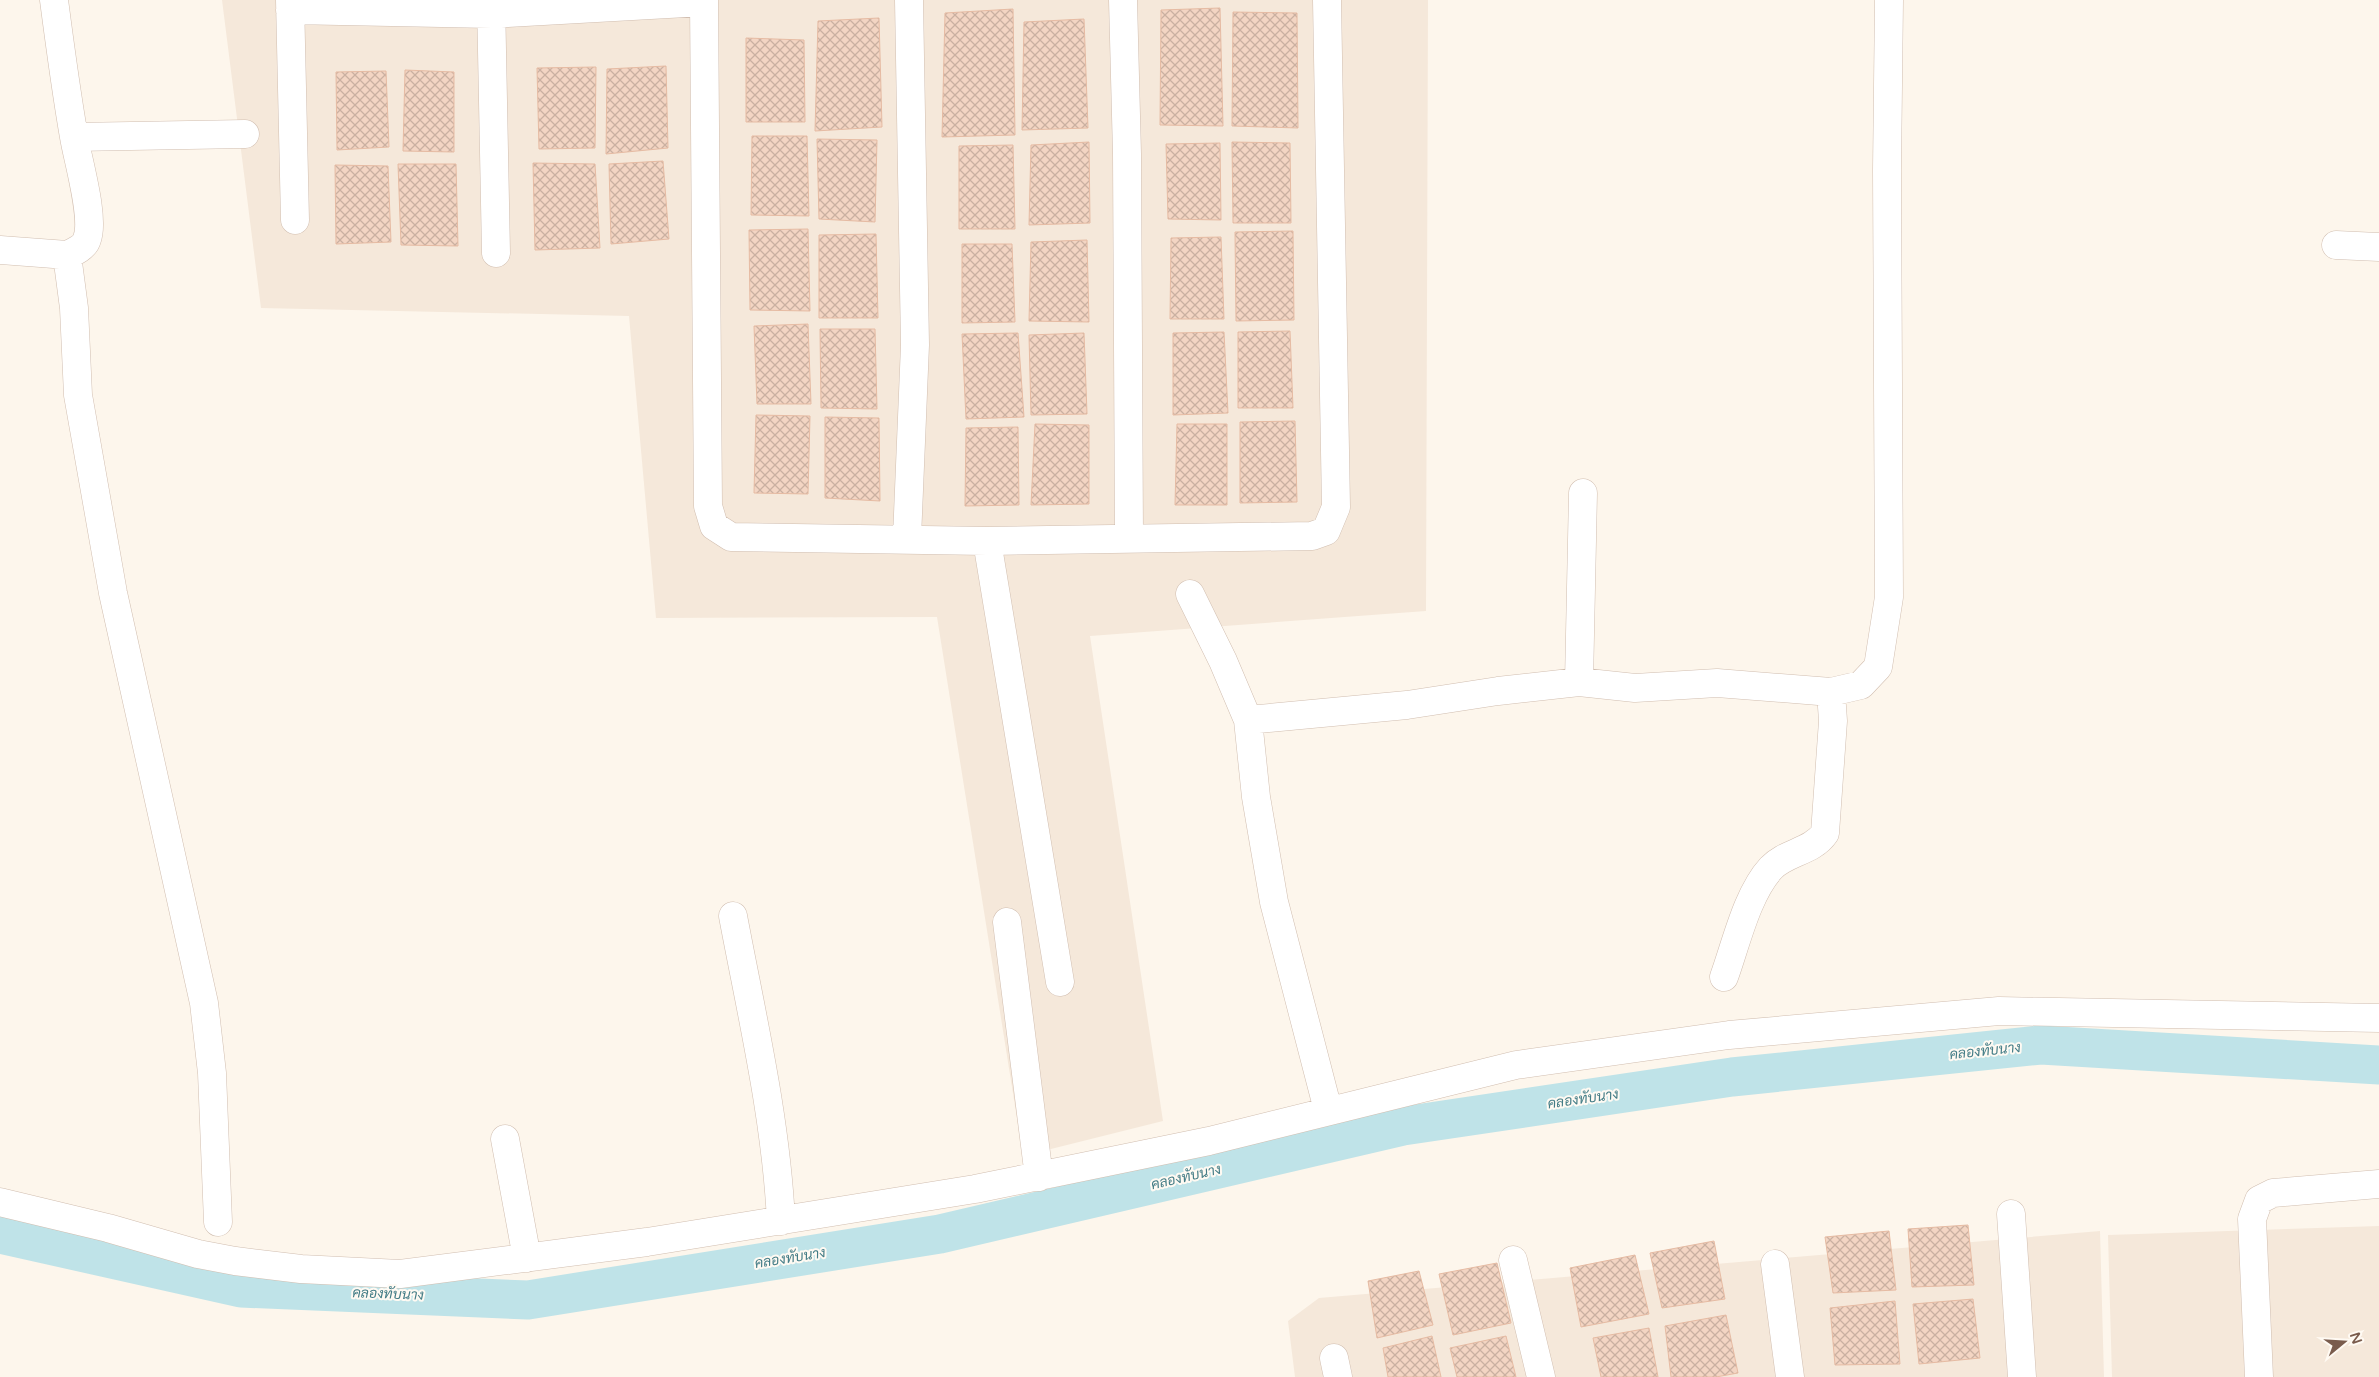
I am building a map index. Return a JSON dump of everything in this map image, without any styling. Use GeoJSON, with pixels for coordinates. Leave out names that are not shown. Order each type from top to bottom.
{"type":"FeatureCollection","features":[{"type":"Feature","properties":{"kind":"street"},"geometry":{"type":"LineString","coordinates":[[0,250],[67,255],[77,251],[87,240],[89,223],[54,0]]}},
{"type":"Feature","properties":{"kind":"street"},"geometry":{"type":"LineString","coordinates":[[907,538],[915,345],[909,0]]}},
{"type":"Feature","properties":{"kind":"street"},"geometry":{"type":"LineString","coordinates":[[1123,0],[1127,154],[1129,538]]}},
{"type":"Feature","properties":{"kind":"street"},"geometry":{"type":"LineString","coordinates":[[295,220],[290,5],[491,7],[704,1],[708,506],[714,526],[731,537],[907,538],[987,541],[1312,536],[1326,531],[1336,507],[1327,0]]}},
{"type":"Feature","properties":{"kind":"street"},"geometry":{"type":"LineString","coordinates":[[1248,720],[1407,705],[1498,691],[1579,682],[1635,688],[1717,683],[1831,692],[1861,685],[1878,667],[1889,597],[1887,179],[1889,0]]}},
{"type":"Feature","properties":{"kind":"street"},"geometry":{"type":"LineString","coordinates":[[491,7],[496,253]]}},
{"type":"Feature","properties":{"kind":"street"},"geometry":{"type":"LineString","coordinates":[[74,137],[245,134]]}},
{"type":"Feature","properties":{"kind":"street"},"geometry":{"type":"LineString","coordinates":[[2336,245],[2379,247]]}},
{"type":"Feature","properties":{"kind":"street"},"geometry":{"type":"LineString","coordinates":[[67,255],[74,308],[78,395],[113,593],[204,1003],[212,1073],[218,1222]]}},
{"type":"Feature","properties":{"kind":"street"},"geometry":{"type":"LineString","coordinates":[[1579,682],[1583,493]]}},
{"type":"Feature","properties":{"kind":"street"},"geometry":{"type":"LineString","coordinates":[[987,541],[1060,982]]}},
{"type":"Feature","properties":{"kind":"street"},"geometry":{"type":"LineString","coordinates":[[1190,594],[1223,661],[1248,720],[1256,797],[1274,902],[1328,1110]]}},
{"type":"Feature","properties":{"kind":"street"},"geometry":{"type":"LineString","coordinates":[[1724,977],[1756,890],[1766,874],[1772,867],[1820,841],[1826,833],[1834,721],[1831,692]]}},
{"type":"Feature","properties":{"kind":"street"},"geometry":{"type":"LineString","coordinates":[[733,916],[768,1100],[778,1169],[781,1220]]}},
{"type":"Feature","properties":{"kind":"street"},"geometry":{"type":"LineString","coordinates":[[1007,922],[1039,1177]]}},
{"type":"Feature","properties":{"kind":"street"},"geometry":{"type":"LineString","coordinates":[[0,1202],[108,1228],[198,1254],[235,1261],[301,1269],[400,1274],[647,1242],[1039,1177],[1209,1140],[1525,1064],[1728,1035],[1999,1010],[2379,1018]]}},
{"type":"Feature","properties":{"kind":"street"},"geometry":{"type":"LineString","coordinates":[[505,1139],[527,1258]]}},
{"type":"Feature","properties":{"kind":"street"},"geometry":{"type":"LineString","coordinates":[[2259,1377],[2252,1219],[2259,1200],[2273,1193],[2379,1184]]}},
{"type":"Feature","properties":{"kind":"street"},"geometry":{"type":"LineString","coordinates":[[2010,1214],[2022,1377]]}},
{"type":"Feature","properties":{"kind":"street"},"geometry":{"type":"LineString","coordinates":[[1513,1260],[1541,1377]]}},
{"type":"Feature","properties":{"kind":"street"},"geometry":{"type":"LineString","coordinates":[[1775,1264],[1790,1377]]}},
{"type":"Feature","properties":{"kind":"shaded area"},"geometry":{"type":"Polygon","coordinates":[[[222,0],[1428,0],[1426,611],[1090,636],[1163,1121],[1023,1156],[937,617],[656,618],[629,316],[261,308],[222,0]]]}},
{"type":"Feature","properties":{"kind":"shaded area"},"geometry":{"type":"Polygon","coordinates":[[[2379,1226],[2379,1377],[2112,1377],[2108,1235],[2379,1226]]]}},
{"type":"Feature","properties":{"kind":"shaded area"},"geometry":{"type":"Polygon","coordinates":[[[2100,1231],[2104,1377],[1295,1377],[1288,1321],[1319,1298],[2100,1231]]]}},
{"type":"Feature","properties":{"kind":"building"},"geometry":{"type":"Polygon","coordinates":[[[1220,8],[1223,126],[1160,125],[1161,10],[1220,8]]]}},
{"type":"Feature","properties":{"kind":"building"},"geometry":{"type":"Polygon","coordinates":[[[1013,9],[1015,135],[942,137],[945,13],[1013,9]]]}},
{"type":"Feature","properties":{"kind":"building"},"geometry":{"type":"Polygon","coordinates":[[[1233,12],[1297,13],[1298,128],[1232,126],[1233,12]]]}},
{"type":"Feature","properties":{"kind":"building"},"geometry":{"type":"Polygon","coordinates":[[[879,18],[882,127],[815,131],[818,21],[879,18]]]}},
{"type":"Feature","properties":{"kind":"building"},"geometry":{"type":"Polygon","coordinates":[[[1084,19],[1088,128],[1022,130],[1024,22],[1084,19]]]}},
{"type":"Feature","properties":{"kind":"building"},"geometry":{"type":"Polygon","coordinates":[[[746,38],[804,40],[805,122],[746,122],[746,38]]]}},
{"type":"Feature","properties":{"kind":"building"},"geometry":{"type":"Polygon","coordinates":[[[666,66],[668,148],[606,154],[607,69],[666,66]]]}},
{"type":"Feature","properties":{"kind":"building"},"geometry":{"type":"Polygon","coordinates":[[[596,67],[595,148],[539,149],[537,68],[596,67]]]}},
{"type":"Feature","properties":{"kind":"building"},"geometry":{"type":"Polygon","coordinates":[[[405,70],[454,72],[454,152],[403,151],[405,70]]]}},
{"type":"Feature","properties":{"kind":"building"},"geometry":{"type":"Polygon","coordinates":[[[386,71],[389,147],[337,150],[336,72],[386,71]]]}},
{"type":"Feature","properties":{"kind":"building"},"geometry":{"type":"Polygon","coordinates":[[[752,136],[807,136],[809,216],[751,215],[752,136]]]}},
{"type":"Feature","properties":{"kind":"building"},"geometry":{"type":"Polygon","coordinates":[[[817,139],[877,140],[875,222],[819,219],[817,139]]]}},
{"type":"Feature","properties":{"kind":"building"},"geometry":{"type":"Polygon","coordinates":[[[1089,142],[1090,223],[1029,225],[1031,145],[1089,142]]]}},
{"type":"Feature","properties":{"kind":"building"},"geometry":{"type":"Polygon","coordinates":[[[1232,142],[1290,143],[1291,223],[1233,223],[1232,142]]]}},
{"type":"Feature","properties":{"kind":"building"},"geometry":{"type":"Polygon","coordinates":[[[1220,143],[1221,220],[1168,219],[1166,144],[1220,143]]]}},
{"type":"Feature","properties":{"kind":"building"},"geometry":{"type":"Polygon","coordinates":[[[1013,145],[1015,229],[959,229],[959,146],[1013,145]]]}},
{"type":"Feature","properties":{"kind":"building"},"geometry":{"type":"Polygon","coordinates":[[[663,161],[669,239],[611,244],[609,164],[663,161]]]}},
{"type":"Feature","properties":{"kind":"building"},"geometry":{"type":"Polygon","coordinates":[[[533,163],[595,164],[600,248],[535,250],[533,163]]]}},
{"type":"Feature","properties":{"kind":"building"},"geometry":{"type":"Polygon","coordinates":[[[398,164],[456,164],[458,246],[401,245],[398,164]]]}},
{"type":"Feature","properties":{"kind":"building"},"geometry":{"type":"Polygon","coordinates":[[[335,165],[388,166],[391,242],[336,244],[335,165]]]}},
{"type":"Feature","properties":{"kind":"building"},"geometry":{"type":"Polygon","coordinates":[[[808,229],[810,311],[750,310],[749,230],[808,229]]]}},
{"type":"Feature","properties":{"kind":"building"},"geometry":{"type":"Polygon","coordinates":[[[1293,231],[1294,320],[1236,321],[1235,232],[1293,231]]]}},
{"type":"Feature","properties":{"kind":"building"},"geometry":{"type":"Polygon","coordinates":[[[876,234],[878,318],[819,318],[819,235],[876,234]]]}},
{"type":"Feature","properties":{"kind":"building"},"geometry":{"type":"Polygon","coordinates":[[[1221,237],[1224,319],[1170,319],[1171,238],[1221,237]]]}},
{"type":"Feature","properties":{"kind":"building"},"geometry":{"type":"Polygon","coordinates":[[[1087,240],[1089,322],[1029,321],[1031,242],[1087,240]]]}},
{"type":"Feature","properties":{"kind":"building"},"geometry":{"type":"Polygon","coordinates":[[[962,244],[1012,244],[1015,322],[962,323],[962,244]]]}},
{"type":"Feature","properties":{"kind":"building"},"geometry":{"type":"Polygon","coordinates":[[[808,324],[811,404],[757,404],[754,326],[808,324]]]}},
{"type":"Feature","properties":{"kind":"building"},"geometry":{"type":"Polygon","coordinates":[[[820,329],[875,329],[877,409],[821,408],[820,329]]]}},
{"type":"Feature","properties":{"kind":"building"},"geometry":{"type":"Polygon","coordinates":[[[1290,331],[1293,408],[1238,408],[1238,332],[1290,331]]]}},
{"type":"Feature","properties":{"kind":"building"},"geometry":{"type":"Polygon","coordinates":[[[1224,332],[1228,413],[1173,415],[1173,333],[1224,332]]]}},
{"type":"Feature","properties":{"kind":"building"},"geometry":{"type":"Polygon","coordinates":[[[1018,333],[1024,417],[966,419],[962,334],[1018,333]]]}},
{"type":"Feature","properties":{"kind":"building"},"geometry":{"type":"Polygon","coordinates":[[[1084,333],[1087,414],[1031,415],[1029,335],[1084,333]]]}},
{"type":"Feature","properties":{"kind":"building"},"geometry":{"type":"Polygon","coordinates":[[[756,415],[810,416],[808,494],[754,493],[756,415]]]}},
{"type":"Feature","properties":{"kind":"building"},"geometry":{"type":"Polygon","coordinates":[[[825,417],[879,418],[880,501],[825,498],[825,417]]]}},
{"type":"Feature","properties":{"kind":"building"},"geometry":{"type":"Polygon","coordinates":[[[1295,421],[1297,502],[1240,503],[1240,422],[1295,421]]]}},
{"type":"Feature","properties":{"kind":"building"},"geometry":{"type":"Polygon","coordinates":[[[1035,424],[1089,425],[1089,504],[1031,505],[1035,424]]]}},
{"type":"Feature","properties":{"kind":"building"},"geometry":{"type":"Polygon","coordinates":[[[1177,424],[1227,424],[1227,505],[1175,505],[1177,424]]]}},
{"type":"Feature","properties":{"kind":"building"},"geometry":{"type":"Polygon","coordinates":[[[1018,427],[1019,505],[965,506],[966,428],[1018,427]]]}},
{"type":"Feature","properties":{"kind":"building"},"geometry":{"type":"Polygon","coordinates":[[[1968,1225],[1974,1285],[1912,1287],[1908,1229],[1968,1225]]]}},
{"type":"Feature","properties":{"kind":"building"},"geometry":{"type":"Polygon","coordinates":[[[1889,1231],[1896,1290],[1833,1293],[1825,1237],[1889,1231]]]}},
{"type":"Feature","properties":{"kind":"building"},"geometry":{"type":"Polygon","coordinates":[[[1714,1241],[1725,1299],[1662,1308],[1650,1253],[1714,1241]]]}},
{"type":"Feature","properties":{"kind":"building"},"geometry":{"type":"Polygon","coordinates":[[[1635,1255],[1649,1314],[1581,1327],[1570,1268],[1635,1255]]]}},
{"type":"Feature","properties":{"kind":"building"},"geometry":{"type":"Polygon","coordinates":[[[1497,1263],[1511,1323],[1453,1335],[1439,1274],[1497,1263]]]}},
{"type":"Feature","properties":{"kind":"building"},"geometry":{"type":"Polygon","coordinates":[[[1419,1271],[1433,1325],[1377,1338],[1368,1281],[1419,1271]]]}},
{"type":"Feature","properties":{"kind":"building"},"geometry":{"type":"Polygon","coordinates":[[[1973,1299],[1980,1358],[1919,1364],[1913,1304],[1973,1299]]]}},
{"type":"Feature","properties":{"kind":"building"},"geometry":{"type":"Polygon","coordinates":[[[1895,1301],[1900,1364],[1835,1365],[1830,1308],[1895,1301]]]}},
{"type":"Feature","properties":{"kind":"building"},"geometry":{"type":"Polygon","coordinates":[[[1726,1315],[1738,1373],[1716,1377],[1671,1377],[1665,1326],[1726,1315]]]}},
{"type":"Feature","properties":{"kind":"building"},"geometry":{"type":"Polygon","coordinates":[[[1649,1328],[1658,1377],[1601,1377],[1593,1338],[1649,1328]]]}},
{"type":"Feature","properties":{"kind":"building"},"geometry":{"type":"Polygon","coordinates":[[[1432,1336],[1441,1377],[1388,1377],[1383,1348],[1432,1336]]]}},
{"type":"Feature","properties":{"kind":"building"},"geometry":{"type":"Polygon","coordinates":[[[1506,1336],[1516,1377],[1457,1377],[1450,1348],[1506,1336]]]}},
{"type":"Feature","properties":{"kind":"waterway","name":"คลองทับนาง"},"geometry":{"type":"LineString","coordinates":[[0,1234],[241,1288],[528,1300],[940,1234],[1403,1126],[1732,1077],[2041,1045],[2379,1065]]}}]}
